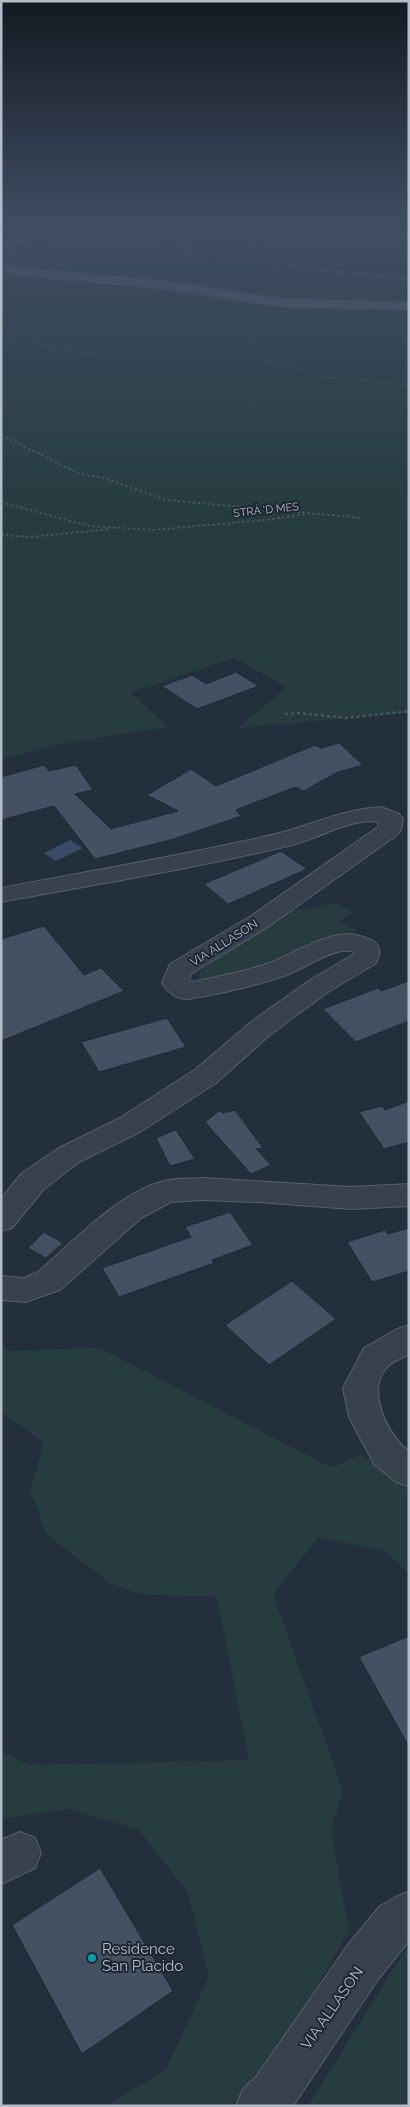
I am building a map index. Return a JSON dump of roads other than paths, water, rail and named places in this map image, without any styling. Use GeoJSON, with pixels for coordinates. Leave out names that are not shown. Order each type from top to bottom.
{"type":"FeatureCollection","features":[{"type":"Feature","properties":{"kind":"street","name":"VIA ALLASON"},"geometry":{"type":"LineString","coordinates":[[1,895],[292,838],[326,825],[363,815],[381,814],[391,819],[388,830],[307,889],[217,950],[180,970],[175,983],[186,991],[218,985],[278,969],[331,945],[354,942],[367,948],[366,958],[320,986],[261,1028],[206,1076],[130,1125],[68,1155],[33,1181],[1,1220]]}},
{"type":"Feature","properties":{"kind":"street"},"geometry":{"type":"LineString","coordinates":[[1,1288],[25,1290],[49,1281],[130,1210],[166,1191],[222,1190],[351,1198],[409,1195]]}},
{"type":"Feature","properties":{"kind":"street"},"geometry":{"type":"LineString","coordinates":[[409,1338],[376,1358],[360,1388],[366,1417],[386,1454],[409,1471]]}},
{"type":"Feature","properties":{"kind":"street","name":"VIA ALLASON"},"geometry":{"type":"LineString","coordinates":[[260,2106],[273,2094],[363,1962],[396,1922],[409,1913]]}},
{"type":"Feature","properties":{"kind":"water"},"geometry":{"type":"Polygon","coordinates":[[[70,840],[83,848],[56,861],[44,853],[70,840]]]}},
{"type":"Feature","properties":{"kind":"place","name":"Residence San Placido"},"geometry":{"type":"Point","coordinates":[92,1958]}}]}
